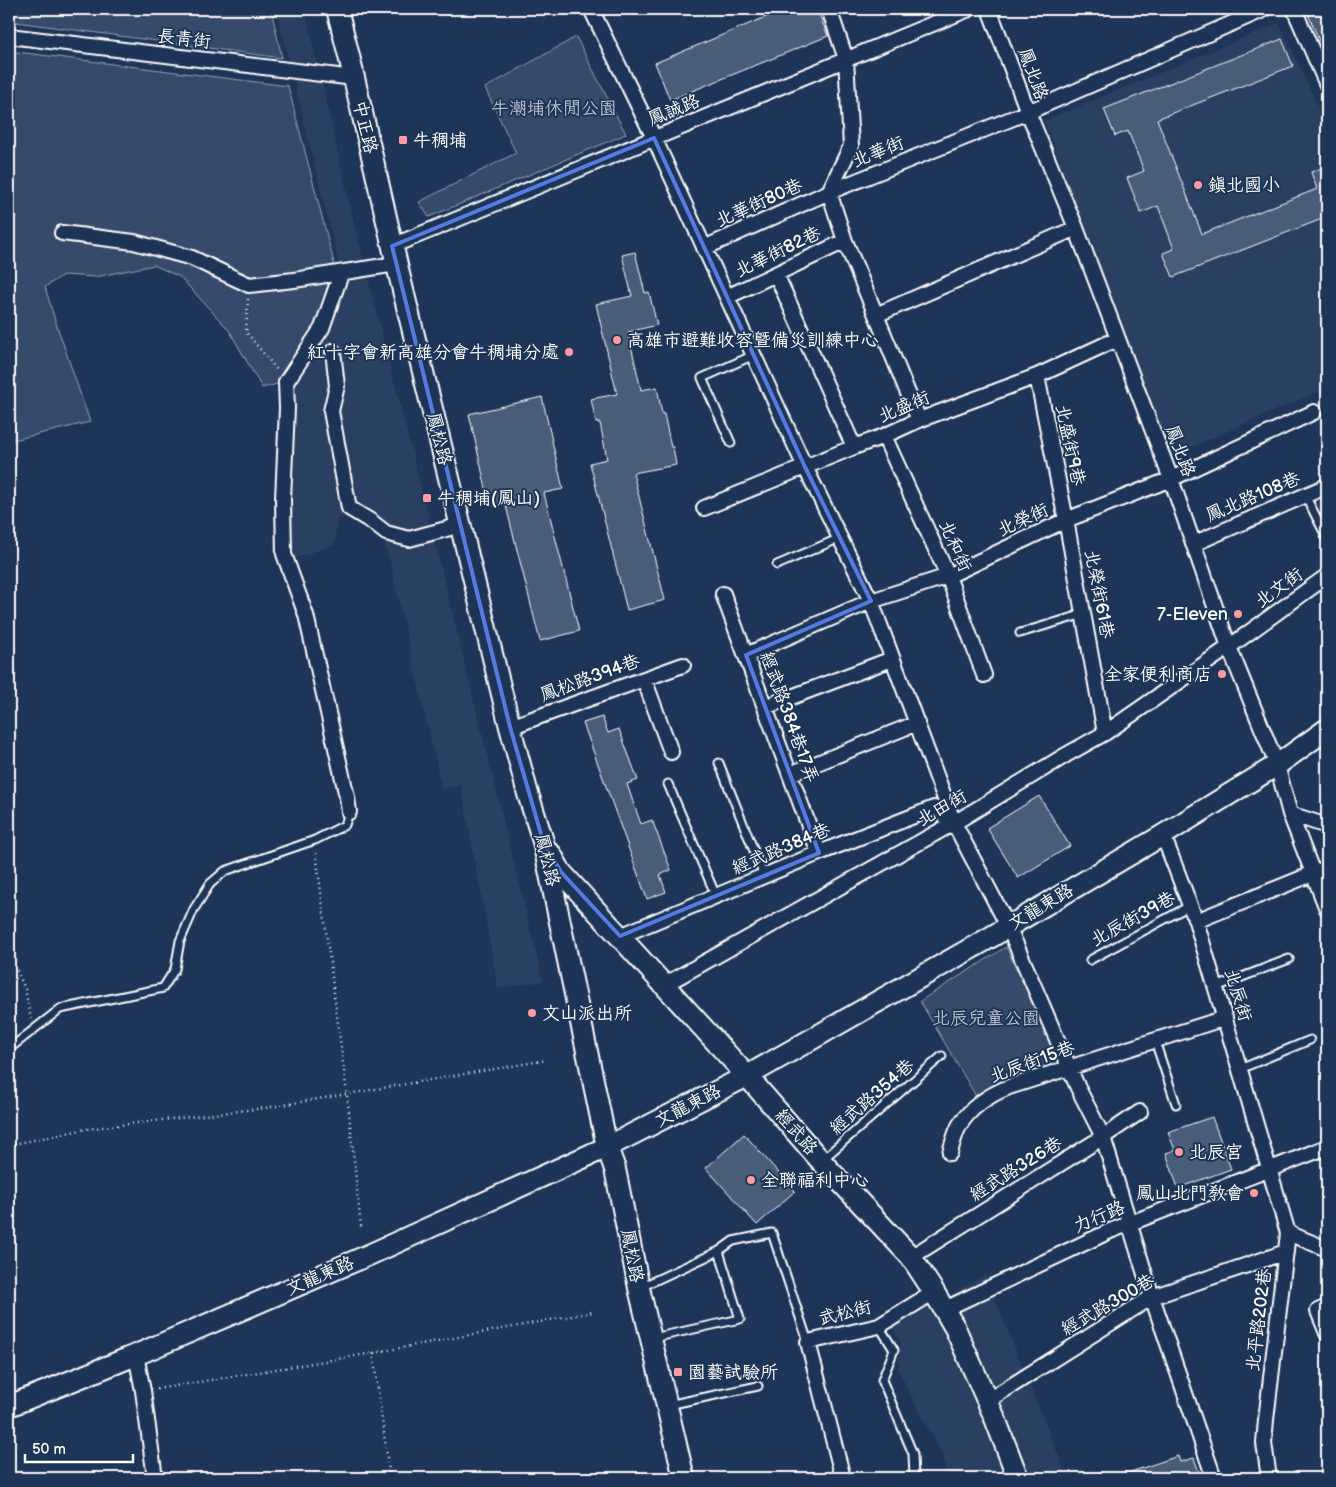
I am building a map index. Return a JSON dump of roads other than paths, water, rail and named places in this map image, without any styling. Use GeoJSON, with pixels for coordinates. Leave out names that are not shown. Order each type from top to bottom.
{"type":"FeatureCollection","features":[{"type":"Feature","properties":{"kind":"street","name":"中正路"},"geometry":{"type":"LineString","coordinates":[[336,9],[354,78],[394,255]]}},
{"type":"Feature","properties":{"kind":"street"},"geometry":{"type":"LineString","coordinates":[[591,9],[654,138],[805,467],[871,601],[954,823],[1008,926],[1069,1068],[1104,1137],[1152,1297],[1214,1478]]}},
{"type":"Feature","properties":{"kind":"street"},"geometry":{"type":"LineString","coordinates":[[829,9],[846,60],[851,146],[829,192],[845,241],[919,420]]}},
{"type":"Feature","properties":{"kind":"street","name":"鳳誠路"},"geometry":{"type":"LineString","coordinates":[[62,233],[134,242],[192,258],[249,285],[341,274],[394,255],[654,138],[969,9]]}},
{"type":"Feature","properties":{"kind":"street","name":"鳳北路"},"geometry":{"type":"LineString","coordinates":[[989,9],[1028,112],[1076,228],[1171,480],[1229,647],[1277,765],[1290,814],[1327,909]]}},
{"type":"Feature","properties":{"kind":"street","name":"北華街"},"geometry":{"type":"LineString","coordinates":[[829,192],[1028,112],[1264,9]]}},
{"type":"Feature","properties":{"kind":"street"},"geometry":{"type":"LineString","coordinates":[[1294,9],[1327,85]]}},
{"type":"Feature","properties":{"kind":"street","name":"長青街"},"geometry":{"type":"LineString","coordinates":[[9,36],[354,78]]}},
{"type":"Feature","properties":{"kind":"street","name":"北華街80巷"},"geometry":{"type":"LineString","coordinates":[[704,248],[829,192]]}},
{"type":"Feature","properties":{"kind":"street"},"geometry":{"type":"LineString","coordinates":[[876,315],[1076,228]]}},
{"type":"Feature","properties":{"kind":"street","name":"北華街82巷"},"geometry":{"type":"LineString","coordinates":[[727,297],[845,241]]}},
{"type":"Feature","properties":{"kind":"street","name":"鳳松路"},"geometry":{"type":"LineString","coordinates":[[394,255],[510,726],[543,841],[607,1147],[614,1169],[650,1338],[684,1478]]}},
{"type":"Feature","properties":{"kind":"street"},"geometry":{"type":"LineString","coordinates":[[341,274],[322,328],[286,382],[287,408],[283,499],[284,554],[306,615],[349,812]]}},
{"type":"Feature","properties":{"kind":"street"},"geometry":{"type":"LineString","coordinates":[[776,274],[854,447]]}},
{"type":"Feature","properties":{"kind":"street","name":"北盛街"},"geometry":{"type":"LineString","coordinates":[[704,508],[884,436],[919,420],[1036,376],[1117,339]]}},
{"type":"Feature","properties":{"kind":"street"},"geometry":{"type":"LineString","coordinates":[[333,351],[337,386],[331,411],[349,508],[386,533],[409,539],[461,525]]}},
{"type":"Feature","properties":{"kind":"street","name":"北盛街9巷"},"geometry":{"type":"LineString","coordinates":[[1036,376],[1066,520]]}},
{"type":"Feature","properties":{"kind":"street","name":"北榮街"},"geometry":{"type":"LineString","coordinates":[[746,656],[871,601],[948,576],[1066,520],[1171,480],[1314,412]]}},
{"type":"Feature","properties":{"kind":"street","name":"北和街"},"geometry":{"type":"LineString","coordinates":[[884,436],[948,576],[984,675]]}},
{"type":"Feature","properties":{"kind":"street","name":"鳳北路108巷"},"geometry":{"type":"LineString","coordinates":[[1193,544],[1327,486]]}},
{"type":"Feature","properties":{"kind":"street","name":"北榮街61巷"},"geometry":{"type":"LineString","coordinates":[[1066,520],[1106,733]]}},
{"type":"Feature","properties":{"kind":"street","name":"北文街"},"geometry":{"type":"LineString","coordinates":[[1229,647],[1327,576]]}},
{"type":"Feature","properties":{"kind":"street","name":"經武路384巷17弄"},"geometry":{"type":"LineString","coordinates":[[723,594],[819,853]]}},
{"type":"Feature","properties":{"kind":"street","name":"北田街"},"geometry":{"type":"LineString","coordinates":[[664,986],[954,823],[1106,733],[1229,647]]}},
{"type":"Feature","properties":{"kind":"street"},"geometry":{"type":"LineString","coordinates":[[765,707],[892,658]]}},
{"type":"Feature","properties":{"kind":"street","name":"鳳松路394巷"},"geometry":{"type":"LineString","coordinates":[[510,726],[683,665]]}},
{"type":"Feature","properties":{"kind":"street"},"geometry":{"type":"LineString","coordinates":[[644,679],[671,752]]}},
{"type":"Feature","properties":{"kind":"street"},"geometry":{"type":"LineString","coordinates":[[790,774],[917,723]]}},
{"type":"Feature","properties":{"kind":"street","name":"文龍東路"},"geometry":{"type":"LineString","coordinates":[[9,1406],[136,1356],[371,1254],[607,1147],[747,1076],[1163,835],[1277,765],[1327,729]]}},
{"type":"Feature","properties":{"kind":"street","name":"經武路384巷"},"geometry":{"type":"LineString","coordinates":[[620,936],[819,853],[934,808],[954,823]]}},
{"type":"Feature","properties":{"kind":"street"},"geometry":{"type":"LineString","coordinates":[[1290,814],[1327,826]]}},
{"type":"Feature","properties":{"kind":"street","name":"北辰街"},"geometry":{"type":"LineString","coordinates":[[1163,835],[1196,920],[1270,1169]]}},
{"type":"Feature","properties":{"kind":"street","name":"經武路"},"geometry":{"type":"LineString","coordinates":[[543,841],[561,872],[747,1076],[821,1161],[911,1257],[945,1309],[987,1401],[1018,1478]]}},
{"type":"Feature","properties":{"kind":"street"},"geometry":{"type":"LineString","coordinates":[[1196,920],[1327,868]]}},
{"type":"Feature","properties":{"kind":"street","name":"北辰街15巷"},"geometry":{"type":"LineString","coordinates":[[950,1153],[959,1127],[973,1109],[992,1094],[1225,1018]]}},
{"type":"Feature","properties":{"kind":"street","name":"經武路326巷"},"geometry":{"type":"LineString","coordinates":[[911,1257],[1104,1137],[1140,1112]]}},
{"type":"Feature","properties":{"kind":"street","name":"力行路"},"geometry":{"type":"LineString","coordinates":[[945,1309],[1110,1231],[1327,1147]]}},
{"type":"Feature","properties":{"kind":"street","name":"北平路202巷"},"geometry":{"type":"LineString","coordinates":[[1269,1478],[1264,1443],[1265,1428],[1288,1233],[1270,1169]]}},
{"type":"Feature","properties":{"kind":"street"},"geometry":{"type":"LineString","coordinates":[[1288,1233],[1327,1249]]}},
{"type":"Feature","properties":{"kind":"street","name":"經武路300巷"},"geometry":{"type":"LineString","coordinates":[[987,1401],[1152,1297],[1286,1252]]}},
{"type":"Feature","properties":{"kind":"street","name":"武松街"},"geometry":{"type":"LineString","coordinates":[[843,1478],[808,1342],[879,1326],[934,1292]]}},
{"type":"Feature","properties":{"kind":"street"},"geometry":{"type":"LineString","coordinates":[[1323,1309],[1327,1333]]}},
{"type":"Feature","properties":{"kind":"street"},"geometry":{"type":"LineString","coordinates":[[136,1356],[143,1391],[155,1478]]}},
{"type":"Feature","properties":{"kind":"lane"},"geometry":{"type":"LineString","coordinates":[[731,443],[702,378],[754,355]]}},
{"type":"Feature","properties":{"kind":"lane"},"geometry":{"type":"LineString","coordinates":[[1305,495],[1327,538]]}},
{"type":"Feature","properties":{"kind":"lane"},"geometry":{"type":"LineString","coordinates":[[776,565],[840,538]]}},
{"type":"Feature","properties":{"kind":"lane"},"geometry":{"type":"LineString","coordinates":[[1020,633],[1084,614]]}},
{"type":"Feature","properties":{"kind":"lane"},"geometry":{"type":"LineString","coordinates":[[720,764],[764,876]]}},
{"type":"Feature","properties":{"kind":"lane"},"geometry":{"type":"LineString","coordinates":[[668,784],[716,896]]}},
{"type":"Feature","properties":{"kind":"lane"},"geometry":{"type":"LineString","coordinates":[[9,1050],[60,1009],[163,988],[175,969],[180,941],[194,909],[210,884],[225,870],[315,840],[345,825],[349,812]]}},
{"type":"Feature","properties":{"kind":"lane","name":"北辰街39巷"},"geometry":{"type":"LineString","coordinates":[[1090,960],[1191,905]]}},
{"type":"Feature","properties":{"kind":"lane"},"geometry":{"type":"LineString","coordinates":[[1216,987],[1289,959]]}},
{"type":"Feature","properties":{"kind":"lane"},"geometry":{"type":"LineString","coordinates":[[1155,1040],[1176,1104]]}},
{"type":"Feature","properties":{"kind":"lane"},"geometry":{"type":"LineString","coordinates":[[1240,1069],[1310,1040]]}},
{"type":"Feature","properties":{"kind":"lane","name":"經武路354巷"},"geometry":{"type":"LineString","coordinates":[[821,1161],[942,1056]]}},
{"type":"Feature","properties":{"kind":"lane"},"geometry":{"type":"LineString","coordinates":[[639,1288],[719,1251],[733,1241],[772,1233],[808,1342]]}},
{"type":"Feature","properties":{"kind":"lane"},"geometry":{"type":"LineString","coordinates":[[650,1338],[740,1319],[719,1251]]}},
{"type":"Feature","properties":{"kind":"lane"},"geometry":{"type":"LineString","coordinates":[[879,1326],[894,1350],[882,1380],[912,1454],[914,1478]]}},
{"type":"Feature","properties":{"kind":"lane"},"geometry":{"type":"LineString","coordinates":[[666,1406],[758,1386]]}},
{"type":"Feature","properties":{"kind":"place","name":"牛稠埔"},"geometry":{"type":"Point","coordinates":[403,140]}},
{"type":"Feature","properties":{"kind":"place","name":"鎮北國小"},"geometry":{"type":"Point","coordinates":[1198,185]}},
{"type":"Feature","properties":{"kind":"place","name":"高雄市避難收容暨備災訓練中心"},"geometry":{"type":"Point","coordinates":[617,340]}},
{"type":"Feature","properties":{"kind":"place","name":"紅十字會新高雄分會牛稠埔分處"},"geometry":{"type":"Point","coordinates":[569,352]}},
{"type":"Feature","properties":{"kind":"place","name":"牛稠埔(鳳山)"},"geometry":{"type":"Point","coordinates":[427,498]}},
{"type":"Feature","properties":{"kind":"place","name":"7-Eleven"},"geometry":{"type":"Point","coordinates":[1238,614]}},
{"type":"Feature","properties":{"kind":"place","name":"全家便利商店"},"geometry":{"type":"Point","coordinates":[1222,674]}},
{"type":"Feature","properties":{"kind":"place","name":"文山派出所"},"geometry":{"type":"Point","coordinates":[532,1013]}},
{"type":"Feature","properties":{"kind":"place","name":"北辰宮"},"geometry":{"type":"Point","coordinates":[1179,1152]}},
{"type":"Feature","properties":{"kind":"place","name":"全聯福利中心"},"geometry":{"type":"Point","coordinates":[751,1180]}},
{"type":"Feature","properties":{"kind":"place","name":"鳳山北門教會"},"geometry":{"type":"Point","coordinates":[1254,1193]}},
{"type":"Feature","properties":{"kind":"place","name":"園藝試驗所"},"geometry":{"type":"Point","coordinates":[678,1372]}},
{"type":"Feature","properties":{"kind":"park label","name":"牛潮埔休閒公園"},"geometry":{"type":"Point","coordinates":[554,108]}},
{"type":"Feature","properties":{"kind":"park label","name":"北辰兒童公園"},"geometry":{"type":"Point","coordinates":[986,1018]}}]}
